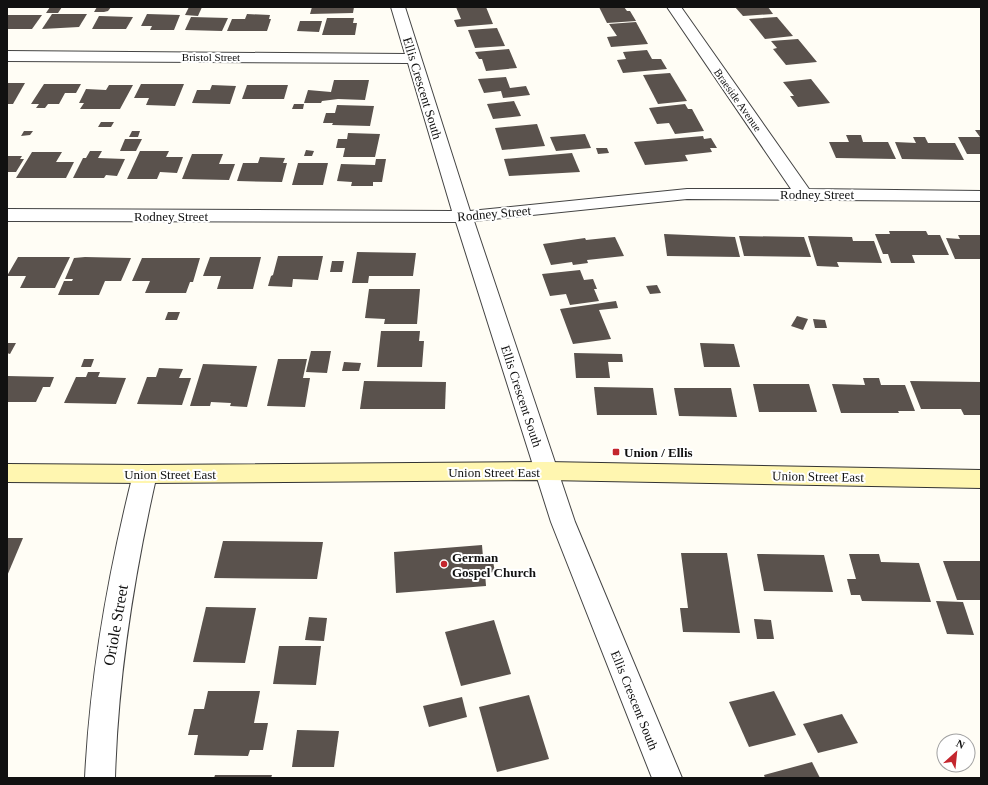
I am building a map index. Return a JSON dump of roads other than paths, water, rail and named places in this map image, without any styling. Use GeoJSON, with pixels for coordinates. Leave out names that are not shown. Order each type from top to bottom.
{"type":"FeatureCollection","features":[{"type":"Feature","properties":{"kind":"street","name":"Ellis Crescent South"},"geometry":{"type":"LineString","coordinates":[[398,7],[463,217],[563,522],[667,778]]}},
{"type":"Feature","properties":{"kind":"street","name":"Braeside Avenue"},"geometry":{"type":"LineString","coordinates":[[674,7],[803,194]]}},
{"type":"Feature","properties":{"kind":"street","name":"Bristol Street"},"geometry":{"type":"LineString","coordinates":[[7,56],[415,59]]}},
{"type":"Feature","properties":{"kind":"street","name":"Rodney Street"},"geometry":{"type":"LineString","coordinates":[[7,215],[463,217],[687,194],[981,196]]}},
{"type":"Feature","properties":{"kind":"street","name":"Union Street East"},"geometry":{"type":"LineString","coordinates":[[7,473],[145,474],[547,472],[981,479]]}},
{"type":"Feature","properties":{"kind":"street","name":"Oriole Street"},"geometry":{"type":"LineString","coordinates":[[100,778],[101,734],[107,669],[133,519],[145,474]]}},
{"type":"Feature","properties":{"kind":"place","name":"Union / Ellis"},"geometry":{"type":"Point","coordinates":[616,452]}},
{"type":"Feature","properties":{"kind":"place","name":"German Gospel Church"},"geometry":{"type":"Point","coordinates":[444,564]}}]}
